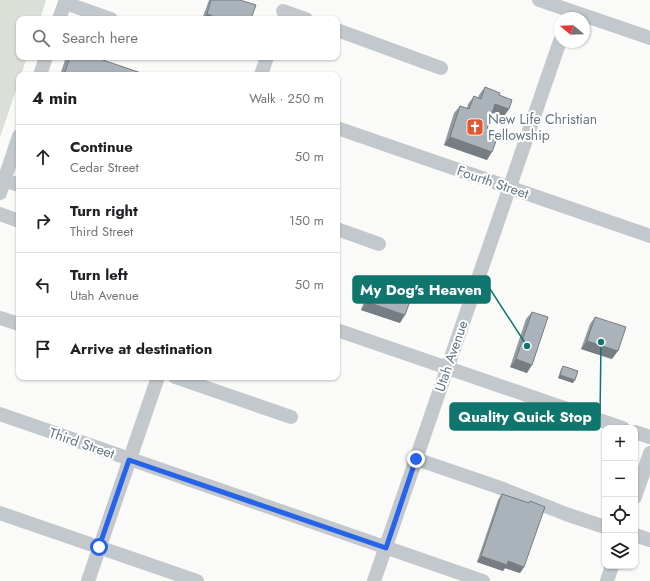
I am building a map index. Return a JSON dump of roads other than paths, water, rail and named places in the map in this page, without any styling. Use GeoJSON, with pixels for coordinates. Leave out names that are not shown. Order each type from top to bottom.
{"type":"FeatureCollection","features":[{"type":"Feature","properties":{"kind":"street"},"geometry":{"type":"LineString","coordinates":[[539,0],[650,38]]}},
{"type":"Feature","properties":{"kind":"street"},"geometry":{"type":"LineString","coordinates":[[60,16],[65,1],[103,16]]}},
{"type":"Feature","properties":{"kind":"street"},"geometry":{"type":"LineString","coordinates":[[284,10],[299,16]]}},
{"type":"Feature","properties":{"kind":"street"},"geometry":{"type":"LineString","coordinates":[[340,31],[441,68]]}},
{"type":"Feature","properties":{"kind":"street","name":"Utah Avenue"},"geometry":{"type":"LineString","coordinates":[[374,581],[558,48]]}},
{"type":"Feature","properties":{"kind":"street"},"geometry":{"type":"LineString","coordinates":[[41,72],[45,60]]}},
{"type":"Feature","properties":{"kind":"street"},"geometry":{"type":"LineString","coordinates":[[262,72],[266,60]]}},
{"type":"Feature","properties":{"kind":"street","name":"Fourth Street"},"geometry":{"type":"LineString","coordinates":[[340,129],[650,236]]}},
{"type":"Feature","properties":{"kind":"street"},"geometry":{"type":"LineString","coordinates":[[16,145],[2,187],[16,185]]}},
{"type":"Feature","properties":{"kind":"street"},"geometry":{"type":"LineString","coordinates":[[0,214],[16,219]]}},
{"type":"Feature","properties":{"kind":"street"},"geometry":{"type":"LineString","coordinates":[[340,230],[379,244]]}},
{"type":"Feature","properties":{"kind":"street"},"geometry":{"type":"LineString","coordinates":[[0,318],[16,323]]}},
{"type":"Feature","properties":{"kind":"street"},"geometry":{"type":"LineString","coordinates":[[340,331],[614,425]]}},
{"type":"Feature","properties":{"kind":"street"},"geometry":{"type":"LineString","coordinates":[[88,581],[157,380]]}},
{"type":"Feature","properties":{"kind":"street"},"geometry":{"type":"LineString","coordinates":[[184,380],[291,417]]}},
{"type":"Feature","properties":{"kind":"street","name":"Third Street"},"geometry":{"type":"LineString","coordinates":[[0,414],[129,460],[483,581]]}},
{"type":"Feature","properties":{"kind":"street"},"geometry":{"type":"LineString","coordinates":[[638,433],[650,437]]}},
{"type":"Feature","properties":{"kind":"street"},"geometry":{"type":"LineString","coordinates":[[638,488],[650,453]]}},
{"type":"Feature","properties":{"kind":"street"},"geometry":{"type":"LineString","coordinates":[[416,459],[498,487],[566,514],[602,526]]}},
{"type":"Feature","properties":{"kind":"street"},"geometry":{"type":"LineString","coordinates":[[0,513],[196,581]]}},
{"type":"Feature","properties":{"kind":"street"},"geometry":{"type":"LineString","coordinates":[[638,536],[650,540]]}},
{"type":"Feature","properties":{"kind":"street"},"geometry":{"type":"LineString","coordinates":[[607,581],[611,569]]}},
{"type":"Feature","properties":{"kind":"place","name":"New Life Christian Fellowship"},"geometry":{"type":"Point","coordinates":[475,127]}},
{"type":"Feature","properties":{"kind":"place","name":"Quality Quick Stop"},"geometry":{"type":"Point","coordinates":[601,342]}},
{"type":"Feature","properties":{"kind":"place","name":"My Dog's Heaven"},"geometry":{"type":"Point","coordinates":[527,346]}}]}
